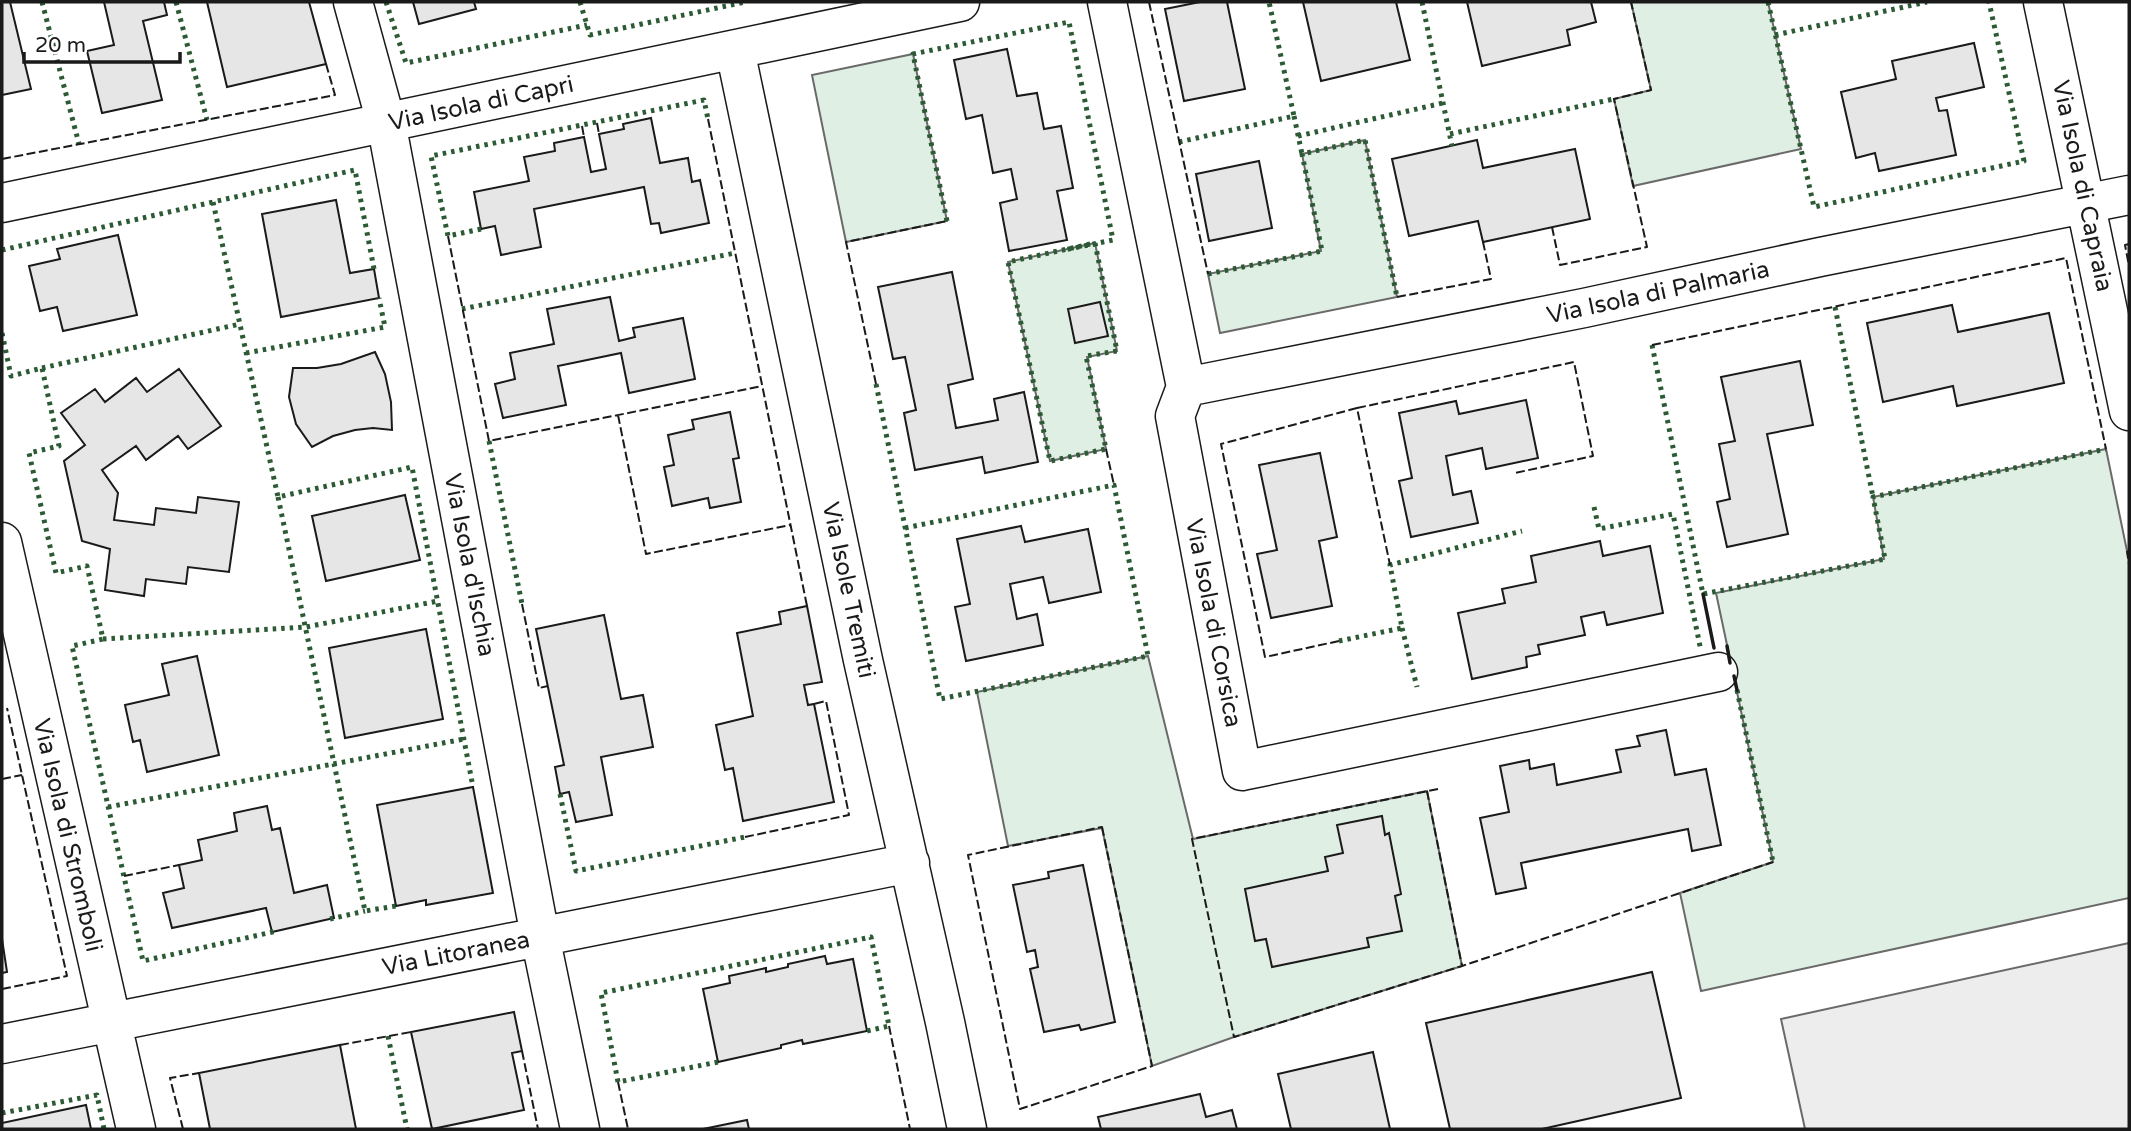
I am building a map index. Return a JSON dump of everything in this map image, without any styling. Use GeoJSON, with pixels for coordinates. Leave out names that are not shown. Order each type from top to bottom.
{"type":"FeatureCollection","features":[{"type":"Feature","properties":{"kind":"street","name":"Via Isola d'Ischia"},"geometry":{"type":"LineString","coordinates":[[353,2],[386,122],[540,936],[580,1129]]}},
{"type":"Feature","properties":{"kind":"street","name":"Via Isola di Capri"},"geometry":{"type":"LineString","coordinates":[[2,203],[960,2]]}},
{"type":"Feature","properties":{"kind":"street","name":"Via Isola di Corsica"},"geometry":{"type":"LineString","coordinates":[[1107,2],[1186,387],[1175,416],[1242,771],[1718,672]]}},
{"type":"Feature","properties":{"kind":"street","name":"Via Isola di Capraia"},"geometry":{"type":"LineString","coordinates":[[2043,2],[2129,411]]}},
{"type":"Feature","properties":{"kind":"street","name":"Via Isole Tremiti"},"geometry":{"type":"LineString","coordinates":[[736,50],[863,660],[967,1129]]}},
{"type":"Feature","properties":{"kind":"street","name":"Via Isola di Palmaria"},"geometry":{"type":"LineString","coordinates":[[1186,387],[2129,195]]}},
{"type":"Feature","properties":{"kind":"street","name":"Via Isola di Stromboli"},"geometry":{"type":"LineString","coordinates":[[2,542],[136,1129]]}},
{"type":"Feature","properties":{"kind":"street","name":"Via Litoranea"},"geometry":{"type":"LineString","coordinates":[[2,1044],[910,863]]}},
{"type":"Feature","properties":{"kind":"green space"},"geometry":{"type":"Polygon","coordinates":[[[1631,2],[1768,2],[1801,149],[1633,186],[1614,99],[1651,90],[1631,2]]]}},
{"type":"Feature","properties":{"kind":"green space"},"geometry":{"type":"Polygon","coordinates":[[[913,54],[947,221],[846,242],[812,75],[913,54]]]}},
{"type":"Feature","properties":{"kind":"green space"},"geometry":{"type":"Polygon","coordinates":[[[1365,140],[1397,297],[1220,333],[1208,274],[1321,251],[1302,154],[1365,140]]]}},
{"type":"Feature","properties":{"kind":"green space"},"geometry":{"type":"Polygon","coordinates":[[[1095,243],[1117,351],[1087,357],[1106,449],[1050,461],[1008,262],[1095,243]]]}},
{"type":"Feature","properties":{"kind":"green space"},"geometry":{"type":"Polygon","coordinates":[[[2106,449],[2129,551],[2129,898],[1701,991],[1680,893],[1773,862],[1716,593],[1884,559],[1873,497],[2106,449]]]}},
{"type":"Feature","properties":{"kind":"green space"},"geometry":{"type":"Polygon","coordinates":[[[1148,656],[1193,839],[1427,791],[1462,966],[1234,1037],[1152,1066],[1102,828],[1008,846],[977,692],[1148,656]]]}},
{"type":"Feature","properties":{"kind":"shaded area"},"geometry":{"type":"Polygon","coordinates":[[[2129,943],[2129,1129],[1805,1129],[1781,1019],[2129,943]]]}},
{"type":"Feature","properties":{"kind":"building"},"geometry":{"type":"Polygon","coordinates":[[[2,2],[10,2],[31,89],[2,95],[2,2]]]}},
{"type":"Feature","properties":{"kind":"building"},"geometry":{"type":"Polygon","coordinates":[[[104,2],[164,2],[167,15],[143,21],[162,100],[102,113],[87,51],[114,45],[104,2]]]}},
{"type":"Feature","properties":{"kind":"building"},"geometry":{"type":"Polygon","coordinates":[[[207,2],[309,2],[326,64],[227,87],[207,2]]]}},
{"type":"Feature","properties":{"kind":"building"},"geometry":{"type":"Polygon","coordinates":[[[413,2],[474,2],[476,9],[419,24],[413,2]]]}},
{"type":"Feature","properties":{"kind":"building"},"geometry":{"type":"Polygon","coordinates":[[[1200,2],[1227,2],[1245,89],[1184,101],[1165,9],[1200,2]]]}},
{"type":"Feature","properties":{"kind":"building"},"geometry":{"type":"Polygon","coordinates":[[[1303,2],[1396,2],[1410,60],[1321,81],[1303,2]]]}},
{"type":"Feature","properties":{"kind":"building"},"geometry":{"type":"Polygon","coordinates":[[[1467,2],[1591,2],[1596,22],[1567,30],[1570,45],[1482,66],[1467,2]]]}},
{"type":"Feature","properties":{"kind":"building"},"geometry":{"type":"Polygon","coordinates":[[[1974,43],[1984,87],[1936,98],[1939,111],[1947,110],[1956,155],[1879,171],[1875,153],[1856,158],[1841,92],[1896,79],[1892,61],[1974,43]]]}},
{"type":"Feature","properties":{"kind":"building"},"geometry":{"type":"Polygon","coordinates":[[[1007,49],[1017,96],[1037,93],[1044,129],[1061,126],[1073,188],[1057,191],[1067,240],[1009,251],[1000,203],[1017,199],[1011,169],[993,173],[982,115],[966,119],[954,60],[1007,49]]]}},
{"type":"Feature","properties":{"kind":"building"},"geometry":{"type":"Polygon","coordinates":[[[651,118],[660,163],[688,158],[692,182],[700,180],[709,223],[661,233],[659,223],[651,224],[644,187],[534,209],[541,247],[501,255],[495,226],[481,229],[474,192],[529,181],[524,157],[555,151],[554,143],[584,137],[591,172],[606,169],[599,134],[624,129],[623,124],[651,118]]]}},
{"type":"Feature","properties":{"kind":"building"},"geometry":{"type":"Polygon","coordinates":[[[1477,140],[1483,168],[1575,149],[1590,219],[1483,242],[1478,221],[1409,236],[1392,159],[1477,140]]]}},
{"type":"Feature","properties":{"kind":"building"},"geometry":{"type":"Polygon","coordinates":[[[1259,161],[1272,228],[1209,241],[1196,174],[1259,161]]]}},
{"type":"Feature","properties":{"kind":"building"},"geometry":{"type":"Polygon","coordinates":[[[336,200],[350,273],[374,269],[379,298],[281,317],[262,214],[336,200]]]}},
{"type":"Feature","properties":{"kind":"building"},"geometry":{"type":"Polygon","coordinates":[[[118,235],[137,315],[63,331],[57,307],[40,311],[29,266],[60,259],[57,249],[118,235]]]}},
{"type":"Feature","properties":{"kind":"building"},"geometry":{"type":"Polygon","coordinates":[[[952,272],[973,379],[948,385],[956,428],[998,420],[994,399],[1024,392],[1038,462],[985,473],[982,457],[915,470],[904,413],[916,410],[905,357],[893,359],[878,287],[952,272]]]}},
{"type":"Feature","properties":{"kind":"building"},"geometry":{"type":"Polygon","coordinates":[[[610,297],[619,341],[635,337],[633,328],[683,318],[695,379],[629,393],[621,353],[558,366],[566,405],[503,418],[495,384],[515,379],[510,353],[554,344],[547,309],[610,297]]]}},
{"type":"Feature","properties":{"kind":"building"},"geometry":{"type":"Polygon","coordinates":[[[1100,302],[1108,336],[1075,343],[1068,309],[1100,302]]]}},
{"type":"Feature","properties":{"kind":"building"},"geometry":{"type":"Polygon","coordinates":[[[1952,305],[1958,332],[2049,313],[2064,383],[1957,406],[1953,386],[1883,402],[1867,323],[1952,305]]]}},
{"type":"Feature","properties":{"kind":"building"},"geometry":{"type":"Polygon","coordinates":[[[375,352],[385,374],[391,402],[392,430],[355,430],[333,436],[312,447],[296,424],[289,397],[293,368],[341,364],[375,352]]]}},
{"type":"Feature","properties":{"kind":"building"},"geometry":{"type":"Polygon","coordinates":[[[1800,361],[1813,425],[1767,434],[1788,534],[1727,547],[1717,502],[1730,499],[1719,444],[1735,441],[1721,377],[1800,361]]]}},
{"type":"Feature","properties":{"kind":"building"},"geometry":{"type":"Polygon","coordinates":[[[179,369],[221,426],[188,449],[178,436],[146,460],[136,446],[102,470],[118,493],[114,520],[154,525],[156,508],[196,513],[198,497],[239,502],[229,572],[188,567],[186,584],[146,579],[144,596],[105,590],[110,549],[82,541],[64,461],[85,445],[61,413],[95,389],[105,402],[136,378],[147,392],[179,369]]]}},
{"type":"Feature","properties":{"kind":"building"},"geometry":{"type":"Polygon","coordinates":[[[1526,400],[1538,458],[1486,469],[1482,448],[1446,456],[1453,495],[1471,491],[1478,523],[1411,537],[1399,481],[1412,478],[1399,413],[1456,401],[1459,414],[1526,400]]]}},
{"type":"Feature","properties":{"kind":"building"},"geometry":{"type":"Polygon","coordinates":[[[730,412],[739,458],[733,459],[741,502],[710,508],[708,498],[672,506],[664,467],[674,465],[668,435],[694,429],[692,420],[730,412]]]}},
{"type":"Feature","properties":{"kind":"building"},"geometry":{"type":"Polygon","coordinates":[[[1320,453],[1337,537],[1319,541],[1332,606],[1271,618],[1257,554],[1277,550],[1259,465],[1320,453]]]}},
{"type":"Feature","properties":{"kind":"building"},"geometry":{"type":"Polygon","coordinates":[[[405,495],[420,560],[326,581],[312,516],[405,495]]]}},
{"type":"Feature","properties":{"kind":"building"},"geometry":{"type":"Polygon","coordinates":[[[1021,526],[1025,542],[1088,529],[1101,592],[1049,603],[1043,577],[1010,584],[1017,619],[1037,614],[1043,645],[966,661],[955,607],[970,604],[957,539],[1021,526]]]}},
{"type":"Feature","properties":{"kind":"building"},"geometry":{"type":"Polygon","coordinates":[[[1600,541],[1603,556],[1650,546],[1663,613],[1607,625],[1604,612],[1581,617],[1585,635],[1538,645],[1540,654],[1526,657],[1527,667],[1472,679],[1458,613],[1505,603],[1502,589],[1536,582],[1531,556],[1600,541]]]}},
{"type":"Feature","properties":{"kind":"building"},"geometry":{"type":"Polygon","coordinates":[[[807,606],[822,682],[804,685],[808,705],[814,704],[834,802],[743,821],[733,768],[725,770],[716,725],[753,716],[737,633],[781,624],[779,612],[807,606]]]}},
{"type":"Feature","properties":{"kind":"building"},"geometry":{"type":"Polygon","coordinates":[[[604,615],[621,699],[643,695],[653,747],[601,757],[612,815],[576,822],[569,792],[560,794],[555,767],[564,765],[536,629],[604,615]]]}},
{"type":"Feature","properties":{"kind":"building"},"geometry":{"type":"Polygon","coordinates":[[[426,629],[443,719],[345,738],[329,648],[426,629]]]}},
{"type":"Feature","properties":{"kind":"building"},"geometry":{"type":"Polygon","coordinates":[[[197,656],[219,755],[147,772],[140,740],[133,742],[125,705],[169,695],[162,664],[197,656]]]}},
{"type":"Feature","properties":{"kind":"building"},"geometry":{"type":"Polygon","coordinates":[[[1666,730],[1675,775],[1706,769],[1721,845],[1692,851],[1688,829],[1521,863],[1526,888],[1496,894],[1480,818],[1509,812],[1500,766],[1529,760],[1530,769],[1554,764],[1557,785],[1621,772],[1616,750],[1640,746],[1637,736],[1666,730]]]}},
{"type":"Feature","properties":{"kind":"building"},"geometry":{"type":"Polygon","coordinates":[[[473,787],[493,893],[426,905],[426,900],[396,906],[377,805],[473,787]]]}},
{"type":"Feature","properties":{"kind":"building"},"geometry":{"type":"Polygon","coordinates":[[[267,806],[272,830],[280,828],[294,893],[327,885],[334,918],[272,932],[266,908],[172,928],[163,893],[184,888],[179,865],[202,860],[198,840],[237,831],[234,813],[267,806]]]}},
{"type":"Feature","properties":{"kind":"building"},"geometry":{"type":"Polygon","coordinates":[[[1382,816],[1385,835],[1389,833],[1401,894],[1395,896],[1402,931],[1367,938],[1369,947],[1272,967],[1266,939],[1255,941],[1245,889],[1328,871],[1325,857],[1343,853],[1337,825],[1382,816]]]}},
{"type":"Feature","properties":{"kind":"building"},"geometry":{"type":"Polygon","coordinates":[[[1083,865],[1115,1022],[1081,1030],[1079,1025],[1044,1032],[1030,969],[1038,967],[1035,950],[1027,952],[1013,885],[1049,878],[1048,872],[1083,865]]]}},
{"type":"Feature","properties":{"kind":"building"},"geometry":{"type":"Polygon","coordinates":[[[2,939],[7,972],[2,973],[2,939]]]}},
{"type":"Feature","properties":{"kind":"building"},"geometry":{"type":"Polygon","coordinates":[[[825,956],[827,964],[853,959],[867,1031],[803,1044],[802,1040],[781,1045],[781,1048],[718,1062],[703,989],[730,983],[729,976],[766,968],[766,972],[825,956]]]}},
{"type":"Feature","properties":{"kind":"building"},"geometry":{"type":"Polygon","coordinates":[[[1652,972],[1681,1098],[1542,1129],[1450,1129],[1426,1023],[1652,972]]]}},
{"type":"Feature","properties":{"kind":"building"},"geometry":{"type":"Polygon","coordinates":[[[514,1012],[522,1051],[512,1053],[524,1110],[432,1129],[411,1032],[514,1012]]]}},
{"type":"Feature","properties":{"kind":"building"},"geometry":{"type":"Polygon","coordinates":[[[340,1045],[356,1129],[210,1129],[199,1073],[340,1045]]]}},
{"type":"Feature","properties":{"kind":"building"},"geometry":{"type":"Polygon","coordinates":[[[1373,1052],[1390,1129],[1291,1129],[1278,1074],[1373,1052]]]}},
{"type":"Feature","properties":{"kind":"building"},"geometry":{"type":"Polygon","coordinates":[[[1200,1094],[1206,1117],[1232,1110],[1237,1129],[1101,1129],[1098,1117],[1200,1094]]]}},
{"type":"Feature","properties":{"kind":"building"},"geometry":{"type":"Polygon","coordinates":[[[86,1105],[91,1129],[2,1129],[2,1123],[86,1105]]]}},
{"type":"Feature","properties":{"kind":"building"},"geometry":{"type":"Polygon","coordinates":[[[747,1120],[749,1129],[703,1129],[747,1120]]]}},
{"type":"Feature","properties":{"kind":"hedge"},"geometry":{"type":"LineString","coordinates":[[42,2],[79,144]]}},
{"type":"Feature","properties":{"kind":"hedge"},"geometry":{"type":"LineString","coordinates":[[176,2],[207,120]]}},
{"type":"Feature","properties":{"kind":"hedge"},"geometry":{"type":"LineString","coordinates":[[386,2],[406,63],[587,25]]}},
{"type":"Feature","properties":{"kind":"hedge"},"geometry":{"type":"LineString","coordinates":[[580,2],[590,35],[745,2]]}},
{"type":"Feature","properties":{"kind":"hedge"},"geometry":{"type":"LineString","coordinates":[[1179,142],[1294,116],[1269,2]]}},
{"type":"Feature","properties":{"kind":"hedge"},"geometry":{"type":"LineString","coordinates":[[1422,2],[1452,146]]}},
{"type":"Feature","properties":{"kind":"hedge"},"geometry":{"type":"LineString","coordinates":[[1768,2],[1814,207],[2024,161],[1989,2]]}},
{"type":"Feature","properties":{"kind":"hedge"},"geometry":{"type":"LineString","coordinates":[[1775,35],[1927,2]]}},
{"type":"Feature","properties":{"kind":"hedge"},"geometry":{"type":"LineString","coordinates":[[947,221],[913,54],[1069,22],[1113,240],[1064,250]]}},
{"type":"Feature","properties":{"kind":"hedge"},"geometry":{"type":"LineString","coordinates":[[1450,134],[1614,99]]}},
{"type":"Feature","properties":{"kind":"hedge"},"geometry":{"type":"LineString","coordinates":[[481,229],[448,236],[431,156],[704,100],[708,119]]}},
{"type":"Feature","properties":{"kind":"hedge"},"geometry":{"type":"LineString","coordinates":[[1298,136],[1443,103]]}},
{"type":"Feature","properties":{"kind":"hedge"},"geometry":{"type":"LineString","coordinates":[[1294,116],[1302,154]]}},
{"type":"Feature","properties":{"kind":"hedge"},"geometry":{"type":"LineString","coordinates":[[1208,274],[1322,251],[1302,154],[1365,140],[1397,297]]}},
{"type":"Feature","properties":{"kind":"hedge"},"geometry":{"type":"LineString","coordinates":[[374,269],[355,170],[213,202],[278,497],[412,467],[473,787]]}},
{"type":"Feature","properties":{"kind":"hedge"},"geometry":{"type":"LineString","coordinates":[[2,250],[213,202]]}},
{"type":"Feature","properties":{"kind":"hedge"},"geometry":{"type":"LineString","coordinates":[[1095,243],[1117,351],[1086,356],[1106,449],[1050,461],[1008,262],[1095,243]]}},
{"type":"Feature","properties":{"kind":"hedge"},"geometry":{"type":"LineString","coordinates":[[462,309],[735,253]]}},
{"type":"Feature","properties":{"kind":"hedge"},"geometry":{"type":"LineString","coordinates":[[246,353],[385,327],[379,298]]}},
{"type":"Feature","properties":{"kind":"hedge"},"geometry":{"type":"LineString","coordinates":[[1835,307],[1873,497]]}},
{"type":"Feature","properties":{"kind":"hedge"},"geometry":{"type":"LineString","coordinates":[[42,368],[240,324]]}},
{"type":"Feature","properties":{"kind":"hedge"},"geometry":{"type":"LineString","coordinates":[[2,333],[11,376],[42,368],[59,446],[29,453],[56,573],[87,566],[103,639],[72,646],[143,961],[277,931]]}},
{"type":"Feature","properties":{"kind":"hedge"},"geometry":{"type":"LineString","coordinates":[[1652,345],[1703,594],[1885,559],[1873,497],[2106,449]]}},
{"type":"Feature","properties":{"kind":"hedge"},"geometry":{"type":"LineString","coordinates":[[876,384],[940,699],[1148,656],[1114,485],[905,528]]}},
{"type":"Feature","properties":{"kind":"hedge"},"geometry":{"type":"LineString","coordinates":[[489,441],[522,604]]}},
{"type":"Feature","properties":{"kind":"hedge"},"geometry":{"type":"LineString","coordinates":[[278,497],[365,911],[396,906]]}},
{"type":"Feature","properties":{"kind":"hedge"},"geometry":{"type":"LineString","coordinates":[[1594,507],[1599,529],[1673,514],[1701,651]]}},
{"type":"Feature","properties":{"kind":"hedge"},"geometry":{"type":"LineString","coordinates":[[1339,641],[1402,628],[1390,565],[1522,531]]}},
{"type":"Feature","properties":{"kind":"hedge"},"geometry":{"type":"LineString","coordinates":[[103,639],[306,627],[438,601]]}},
{"type":"Feature","properties":{"kind":"hedge"},"geometry":{"type":"LineString","coordinates":[[1402,628],[1417,687]]}},
{"type":"Feature","properties":{"kind":"hedge"},"geometry":{"type":"LineString","coordinates":[[1737,690],[1773,862]]}},
{"type":"Feature","properties":{"kind":"hedge"},"geometry":{"type":"LineString","coordinates":[[108,807],[464,739]]}},
{"type":"Feature","properties":{"kind":"hedge"},"geometry":{"type":"LineString","coordinates":[[560,794],[576,871],[745,837]]}},
{"type":"Feature","properties":{"kind":"hedge"},"geometry":{"type":"LineString","coordinates":[[330,919],[365,911]]}},
{"type":"Feature","properties":{"kind":"hedge"},"geometry":{"type":"LineString","coordinates":[[718,1062],[618,1082],[601,993],[871,937],[889,1026],[867,1031]]}},
{"type":"Feature","properties":{"kind":"hedge"},"geometry":{"type":"LineString","coordinates":[[388,1036],[407,1129]]}},
{"type":"Feature","properties":{"kind":"hedge"},"geometry":{"type":"LineString","coordinates":[[2,1113],[97,1095],[104,1129]]}},
{"type":"Feature","properties":{"kind":"fence"},"geometry":{"type":"LineString","coordinates":[[1149,2],[1208,274]]}},
{"type":"Feature","properties":{"kind":"fence"},"geometry":{"type":"LineString","coordinates":[[1552,227],[1560,265],[1647,247],[1614,99],[1651,90],[1631,2]]}},
{"type":"Feature","properties":{"kind":"fence"},"geometry":{"type":"LineString","coordinates":[[2,159],[335,95],[326,64]]}},
{"type":"Feature","properties":{"kind":"fence"},"geometry":{"type":"LineString","coordinates":[[708,119],[807,606]]}},
{"type":"Feature","properties":{"kind":"fence"},"geometry":{"type":"LineString","coordinates":[[597,123],[599,134]]}},
{"type":"Feature","properties":{"kind":"fence"},"geometry":{"type":"LineString","coordinates":[[582,126],[584,137]]}},
{"type":"Feature","properties":{"kind":"fence"},"geometry":{"type":"LineString","coordinates":[[876,384],[846,242],[947,221]]}},
{"type":"Feature","properties":{"kind":"fence"},"geometry":{"type":"LineString","coordinates":[[448,236],[489,441],[762,386]]}},
{"type":"Feature","properties":{"kind":"fence"},"geometry":{"type":"LineString","coordinates":[[1397,297],[1491,279],[1483,242]]}},
{"type":"Feature","properties":{"kind":"fence"},"geometry":{"type":"LineString","coordinates":[[2129,244],[2125,245],[2129,266]]}},
{"type":"Feature","properties":{"kind":"fence"},"geometry":{"type":"LineString","coordinates":[[1652,345],[2066,258],[2106,449]]}},
{"type":"Feature","properties":{"kind":"fence"},"geometry":{"type":"LineString","coordinates":[[1357,408],[1574,362],[1593,456],[1515,473]]}},
{"type":"Feature","properties":{"kind":"fence"},"geometry":{"type":"LineString","coordinates":[[1339,641],[1265,657],[1221,444],[1357,408],[1390,565]]}},
{"type":"Feature","properties":{"kind":"fence"},"geometry":{"type":"LineString","coordinates":[[618,415],[646,554],[790,525]]}},
{"type":"Feature","properties":{"kind":"fence"},"geometry":{"type":"LineString","coordinates":[[1106,449],[1114,485]]}},
{"type":"Feature","properties":{"kind":"fence"},"geometry":{"type":"LineString","coordinates":[[2129,551],[2129,564]]}},
{"type":"Feature","properties":{"kind":"fence"},"geometry":{"type":"LineString","coordinates":[[522,604],[539,688],[548,686]]}},
{"type":"Feature","properties":{"kind":"fence"},"geometry":{"type":"LineString","coordinates":[[745,837],[849,815],[826,701],[814,704]]}},
{"type":"Feature","properties":{"kind":"fence"},"geometry":{"type":"LineString","coordinates":[[2,989],[67,976],[7,708]]}},
{"type":"Feature","properties":{"kind":"fence"},"geometry":{"type":"LineString","coordinates":[[2,779],[22,775]]}},
{"type":"Feature","properties":{"kind":"fence"},"geometry":{"type":"LineString","coordinates":[[1438,789],[1192,839],[1234,1037],[1462,966],[1773,862]]}},
{"type":"Feature","properties":{"kind":"fence"},"geometry":{"type":"LineString","coordinates":[[1427,791],[1462,966]]}},
{"type":"Feature","properties":{"kind":"fence"},"geometry":{"type":"LineString","coordinates":[[1102,827],[1152,1066],[1020,1109],[968,855],[1102,827]]}},
{"type":"Feature","properties":{"kind":"fence"},"geometry":{"type":"LineString","coordinates":[[124,876],[179,865]]}},
{"type":"Feature","properties":{"kind":"fence"},"geometry":{"type":"LineString","coordinates":[[889,1026],[910,1129]]}},
{"type":"Feature","properties":{"kind":"fence"},"geometry":{"type":"LineString","coordinates":[[340,1045],[411,1032]]}},
{"type":"Feature","properties":{"kind":"fence"},"geometry":{"type":"LineString","coordinates":[[522,1051],[538,1129]]}},
{"type":"Feature","properties":{"kind":"fence"},"geometry":{"type":"LineString","coordinates":[[183,1129],[170,1078],[199,1073]]}},
{"type":"Feature","properties":{"kind":"fence"},"geometry":{"type":"LineString","coordinates":[[618,1082],[628,1129]]}},
{"type":"Feature","properties":{"kind":"wall"},"geometry":{"type":"LineString","coordinates":[[1703,594],[1714,648]]}},
{"type":"Feature","properties":{"kind":"wall"},"geometry":{"type":"LineString","coordinates":[[1727,646],[1730,663]]}},
{"type":"Feature","properties":{"kind":"wall"},"geometry":{"type":"LineString","coordinates":[[1734,676],[1737,690]]}}]}
